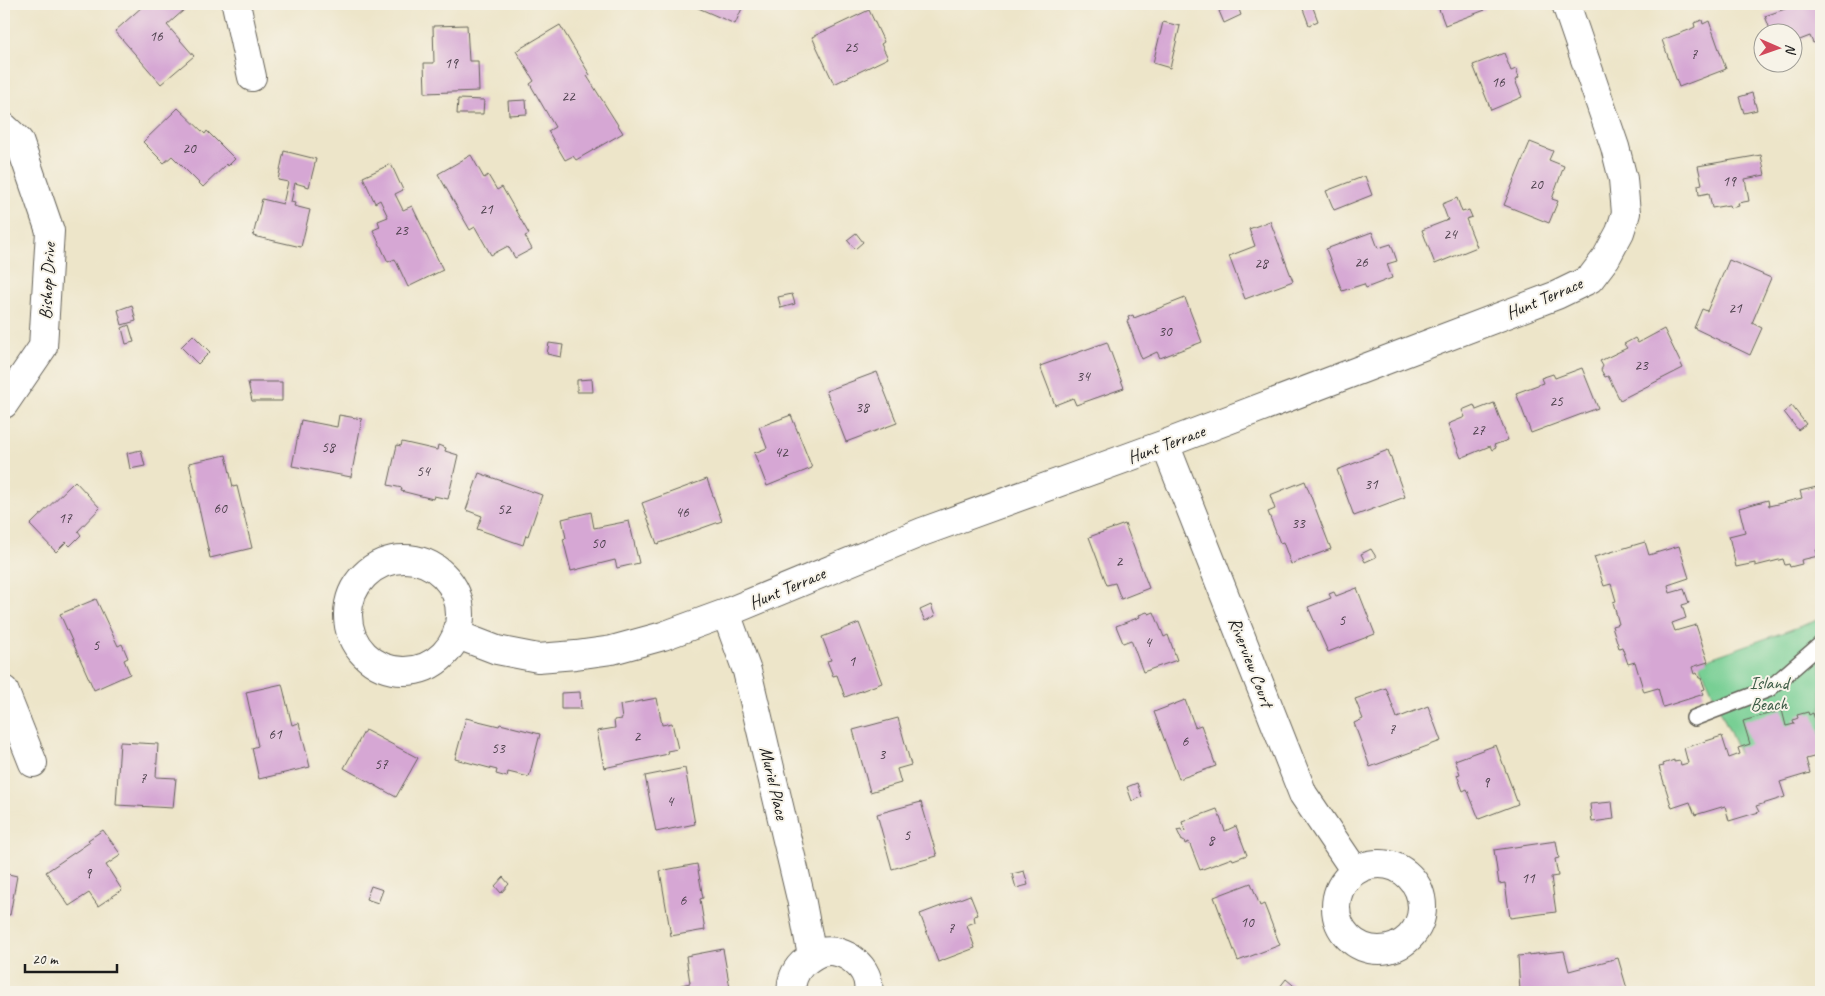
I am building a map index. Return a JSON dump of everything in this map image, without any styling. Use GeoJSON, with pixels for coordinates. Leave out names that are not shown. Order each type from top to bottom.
{"type":"FeatureCollection","features":[{"type":"Feature","properties":{"kind":"street"},"geometry":{"type":"LineString","coordinates":[[236,4],[252,77]]}},
{"type":"Feature","properties":{"kind":"street","name":"Hunt Terrace"},"geometry":{"type":"LineString","coordinates":[[458,634],[497,650],[538,658],[612,650],[663,636],[726,613],[922,532],[1165,444],[1548,299],[1590,279],[1606,258],[1620,232],[1626,213],[1624,188],[1615,146],[1566,4]]}},
{"type":"Feature","properties":{"kind":"street","name":"Bishop Drive"},"geometry":{"type":"LineString","coordinates":[[4,127],[19,141],[50,231],[44,347],[4,404]]}},
{"type":"Feature","properties":{"kind":"street","name":"Riverview Court"},"geometry":{"type":"LineString","coordinates":[[1165,444],[1303,794],[1355,871]]}},
{"type":"Feature","properties":{"kind":"street"},"geometry":{"type":"LineString","coordinates":[[410,558],[430,564],[444,574],[457,592],[461,615],[458,634],[448,651],[438,661],[415,670],[394,670],[378,665],[363,653],[354,642],[348,623],[350,597],[357,584],[368,571],[387,561],[410,558]]}},
{"type":"Feature","properties":{"kind":"street","name":"Muriel Place"},"geometry":{"type":"LineString","coordinates":[[726,613],[748,671],[802,904],[812,956]]}},
{"type":"Feature","properties":{"kind":"street"},"geometry":{"type":"LineString","coordinates":[[4,690],[33,763]]}},
{"type":"Feature","properties":{"kind":"street"},"geometry":{"type":"LineString","coordinates":[[792,992],[791,987],[797,969],[812,956],[824,952],[837,952],[849,956],[862,968],[869,988],[868,992]]}},
{"type":"Feature","properties":{"kind":"lane"},"geometry":{"type":"LineString","coordinates":[[1694,718],[1769,688],[1821,644]]}},
{"type":"Feature","properties":{"kind":"green space","name":"Island Beach"},"geometry":{"type":"Polygon","coordinates":[[[1821,619],[1821,740],[1747,771],[1699,662],[1821,619]]]}},
{"type":"Feature","properties":{"kind":"building"},"geometry":{"type":"Polygon","coordinates":[[[141,4],[178,4],[184,10],[167,25],[194,56],[161,84],[115,31],[143,6],[141,4]]]}},
{"type":"Feature","properties":{"kind":"building"},"geometry":{"type":"Polygon","coordinates":[[[689,4],[744,4],[735,24],[689,4]]]}},
{"type":"Feature","properties":{"kind":"building"},"geometry":{"type":"Polygon","coordinates":[[[1237,4],[1241,15],[1224,23],[1219,11],[1237,4]]]}},
{"type":"Feature","properties":{"kind":"building"},"geometry":{"type":"Polygon","coordinates":[[[1437,4],[1482,4],[1485,10],[1445,25],[1437,4]]]}},
{"type":"Feature","properties":{"kind":"building"},"geometry":{"type":"Polygon","coordinates":[[[1799,4],[1821,4],[1821,40],[1813,43],[1810,36],[1802,39],[1802,22],[1767,22],[1765,16],[1799,4]]]}},
{"type":"Feature","properties":{"kind":"building"},"geometry":{"type":"Polygon","coordinates":[[[1312,5],[1318,21],[1309,25],[1303,9],[1312,5]]]}},
{"type":"Feature","properties":{"kind":"building"},"geometry":{"type":"Polygon","coordinates":[[[869,10],[884,42],[881,44],[888,58],[834,84],[812,37],[869,10]]]}},
{"type":"Feature","properties":{"kind":"building"},"geometry":{"type":"Polygon","coordinates":[[[1702,20],[1703,24],[1709,21],[1726,69],[1679,87],[1662,40],[1695,27],[1694,23],[1702,20]]]}},
{"type":"Feature","properties":{"kind":"building"},"geometry":{"type":"Polygon","coordinates":[[[1163,22],[1180,26],[1170,68],[1153,63],[1163,22]]]}},
{"type":"Feature","properties":{"kind":"building"},"geometry":{"type":"Polygon","coordinates":[[[467,25],[469,61],[478,61],[479,91],[425,93],[424,63],[434,63],[433,26],[467,25]]]}},
{"type":"Feature","properties":{"kind":"building"},"geometry":{"type":"Polygon","coordinates":[[[560,25],[590,75],[587,76],[623,133],[576,160],[573,156],[565,160],[548,131],[555,127],[530,84],[534,81],[516,51],[560,25]]]}},
{"type":"Feature","properties":{"kind":"building"},"geometry":{"type":"Polygon","coordinates":[[[1504,53],[1511,71],[1516,69],[1519,78],[1515,80],[1522,97],[1491,110],[1473,65],[1504,53]]]}},
{"type":"Feature","properties":{"kind":"building"},"geometry":{"type":"Polygon","coordinates":[[[1752,93],[1757,110],[1744,113],[1739,97],[1752,93]]]}},
{"type":"Feature","properties":{"kind":"building"},"geometry":{"type":"Polygon","coordinates":[[[458,99],[484,100],[483,114],[457,114],[458,99]]]}},
{"type":"Feature","properties":{"kind":"building"},"geometry":{"type":"Polygon","coordinates":[[[526,100],[527,114],[509,115],[508,101],[526,100]]]}},
{"type":"Feature","properties":{"kind":"building"},"geometry":{"type":"Polygon","coordinates":[[[178,108],[205,134],[207,131],[235,159],[228,166],[227,164],[203,187],[172,156],[164,163],[143,142],[178,108]]]}},
{"type":"Feature","properties":{"kind":"building"},"geometry":{"type":"Polygon","coordinates":[[[1530,142],[1553,151],[1549,160],[1564,166],[1552,199],[1558,201],[1549,223],[1504,205],[1530,142]]]}},
{"type":"Feature","properties":{"kind":"building"},"geometry":{"type":"Polygon","coordinates":[[[284,151],[316,159],[309,187],[295,183],[291,202],[295,203],[294,206],[310,210],[301,247],[253,236],[262,199],[283,204],[288,182],[278,180],[284,151]]]}},
{"type":"Feature","properties":{"kind":"building"},"geometry":{"type":"Polygon","coordinates":[[[471,155],[484,178],[488,175],[497,190],[502,187],[529,234],[525,236],[532,249],[515,258],[508,246],[491,255],[475,227],[470,230],[438,174],[471,155]]]}},
{"type":"Feature","properties":{"kind":"building"},"geometry":{"type":"Polygon","coordinates":[[[1761,155],[1765,175],[1745,179],[1749,201],[1738,203],[1739,206],[1730,208],[1729,205],[1712,208],[1709,193],[1699,195],[1698,185],[1702,184],[1698,166],[1761,155]]]}},
{"type":"Feature","properties":{"kind":"building"},"geometry":{"type":"Polygon","coordinates":[[[391,164],[403,190],[395,194],[403,210],[412,206],[443,270],[408,287],[395,259],[388,262],[373,230],[380,227],[378,221],[388,217],[380,200],[375,203],[363,177],[391,164]]]}},
{"type":"Feature","properties":{"kind":"building"},"geometry":{"type":"Polygon","coordinates":[[[1365,176],[1372,195],[1334,210],[1326,191],[1365,176]]]}},
{"type":"Feature","properties":{"kind":"building"},"geometry":{"type":"Polygon","coordinates":[[[1457,198],[1462,212],[1469,210],[1472,217],[1466,219],[1477,247],[1435,264],[1422,230],[1448,220],[1442,204],[1457,198]]]}},
{"type":"Feature","properties":{"kind":"building"},"geometry":{"type":"Polygon","coordinates":[[[1270,221],[1293,281],[1245,299],[1229,256],[1255,246],[1249,229],[1270,221]]]}},
{"type":"Feature","properties":{"kind":"building"},"geometry":{"type":"Polygon","coordinates":[[[1372,232],[1378,248],[1391,244],[1397,261],[1387,264],[1392,278],[1366,288],[1364,284],[1342,291],[1326,249],[1372,232]]]}},
{"type":"Feature","properties":{"kind":"building"},"geometry":{"type":"Polygon","coordinates":[[[856,233],[863,242],[855,249],[847,240],[856,233]]]}},
{"type":"Feature","properties":{"kind":"building"},"geometry":{"type":"Polygon","coordinates":[[[1729,260],[1771,278],[1752,323],[1762,328],[1750,355],[1694,328],[1702,309],[1707,311],[1729,260]]]}},
{"type":"Feature","properties":{"kind":"building"},"geometry":{"type":"Polygon","coordinates":[[[792,294],[795,304],[781,308],[778,297],[792,294]]]}},
{"type":"Feature","properties":{"kind":"building"},"geometry":{"type":"Polygon","coordinates":[[[1185,298],[1202,342],[1160,358],[1157,352],[1142,359],[1127,321],[1129,320],[1128,317],[1133,315],[1134,318],[1185,298]]]}},
{"type":"Feature","properties":{"kind":"building"},"geometry":{"type":"Polygon","coordinates":[[[132,305],[136,321],[122,325],[118,310],[132,305]]]}},
{"type":"Feature","properties":{"kind":"building"},"geometry":{"type":"Polygon","coordinates":[[[129,325],[134,342],[126,344],[122,328],[129,325]]]}},
{"type":"Feature","properties":{"kind":"building"},"geometry":{"type":"Polygon","coordinates":[[[1664,329],[1683,368],[1620,400],[1608,376],[1605,377],[1601,370],[1603,366],[1600,361],[1627,348],[1624,344],[1635,338],[1638,343],[1664,329]]]}},
{"type":"Feature","properties":{"kind":"building"},"geometry":{"type":"Polygon","coordinates":[[[193,335],[210,352],[198,364],[181,347],[193,335]]]}},
{"type":"Feature","properties":{"kind":"building"},"geometry":{"type":"Polygon","coordinates":[[[1107,342],[1124,388],[1076,405],[1073,398],[1055,405],[1040,366],[1107,342]]]}},
{"type":"Feature","properties":{"kind":"building"},"geometry":{"type":"Polygon","coordinates":[[[549,343],[563,345],[561,357],[547,354],[549,343]]]}},
{"type":"Feature","properties":{"kind":"building"},"geometry":{"type":"Polygon","coordinates":[[[1582,368],[1598,408],[1531,433],[1516,393],[1543,383],[1541,378],[1553,374],[1555,378],[1582,368]]]}},
{"type":"Feature","properties":{"kind":"building"},"geometry":{"type":"Polygon","coordinates":[[[877,372],[897,423],[846,442],[826,391],[877,372]]]}},
{"type":"Feature","properties":{"kind":"building"},"geometry":{"type":"Polygon","coordinates":[[[592,379],[593,392],[577,392],[577,380],[592,379]]]}},
{"type":"Feature","properties":{"kind":"building"},"geometry":{"type":"Polygon","coordinates":[[[248,382],[282,382],[282,401],[252,401],[248,382]]]}},
{"type":"Feature","properties":{"kind":"building"},"geometry":{"type":"Polygon","coordinates":[[[1494,403],[1508,440],[1494,445],[1496,448],[1492,450],[1490,446],[1461,458],[1448,424],[1465,417],[1462,410],[1474,405],[1476,410],[1494,403]]]}},
{"type":"Feature","properties":{"kind":"building"},"geometry":{"type":"Polygon","coordinates":[[[1792,406],[1806,424],[1798,430],[1784,412],[1792,406]]]}},
{"type":"Feature","properties":{"kind":"building"},"geometry":{"type":"Polygon","coordinates":[[[339,415],[362,419],[351,477],[292,466],[301,420],[337,427],[339,415]]]}},
{"type":"Feature","properties":{"kind":"building"},"geometry":{"type":"Polygon","coordinates":[[[791,415],[812,468],[767,486],[754,453],[767,448],[759,427],[791,415]]]}},
{"type":"Feature","properties":{"kind":"building"},"geometry":{"type":"Polygon","coordinates":[[[402,442],[437,450],[438,445],[446,448],[445,451],[458,455],[448,499],[434,496],[433,499],[401,491],[402,488],[388,485],[397,445],[401,446],[402,442]]]}},
{"type":"Feature","properties":{"kind":"building"},"geometry":{"type":"Polygon","coordinates":[[[141,450],[145,466],[130,469],[127,453],[141,450]]]}},
{"type":"Feature","properties":{"kind":"building"},"geometry":{"type":"Polygon","coordinates":[[[1388,450],[1405,497],[1354,516],[1337,470],[1388,450]]]}},
{"type":"Feature","properties":{"kind":"building"},"geometry":{"type":"Polygon","coordinates":[[[226,455],[233,487],[237,486],[252,548],[210,558],[189,463],[226,455]]]}},
{"type":"Feature","properties":{"kind":"building"},"geometry":{"type":"Polygon","coordinates":[[[479,473],[542,495],[523,545],[477,529],[482,516],[466,510],[479,473]]]}},
{"type":"Feature","properties":{"kind":"building"},"geometry":{"type":"Polygon","coordinates":[[[707,479],[722,521],[657,544],[642,503],[707,479]]]}},
{"type":"Feature","properties":{"kind":"building"},"geometry":{"type":"Polygon","coordinates":[[[75,481],[100,508],[78,531],[81,535],[70,546],[66,542],[56,552],[30,525],[75,481]]]}},
{"type":"Feature","properties":{"kind":"building"},"geometry":{"type":"Polygon","coordinates":[[[1305,481],[1331,549],[1291,564],[1283,542],[1280,543],[1268,512],[1275,509],[1270,495],[1305,481]]]}},
{"type":"Feature","properties":{"kind":"building"},"geometry":{"type":"Polygon","coordinates":[[[1821,486],[1821,549],[1816,550],[1818,556],[1801,560],[1802,564],[1790,567],[1789,564],[1785,565],[1783,559],[1755,566],[1755,563],[1736,567],[1729,536],[1745,532],[1739,508],[1768,500],[1769,506],[1802,498],[1800,491],[1821,486]]]}},
{"type":"Feature","properties":{"kind":"building"},"geometry":{"type":"Polygon","coordinates":[[[591,512],[594,528],[629,521],[639,563],[617,568],[615,560],[571,571],[563,539],[566,538],[562,519],[591,512]]]}},
{"type":"Feature","properties":{"kind":"building"},"geometry":{"type":"Polygon","coordinates":[[[1125,524],[1149,588],[1121,599],[1115,583],[1107,585],[1089,537],[1125,524]]]}},
{"type":"Feature","properties":{"kind":"building"},"geometry":{"type":"Polygon","coordinates":[[[1645,542],[1649,555],[1679,546],[1689,578],[1668,585],[1670,593],[1684,589],[1689,603],[1682,605],[1686,618],[1672,623],[1675,631],[1696,625],[1708,662],[1692,667],[1694,674],[1697,673],[1699,678],[1701,678],[1705,689],[1702,690],[1704,694],[1663,707],[1658,688],[1644,692],[1635,662],[1628,664],[1622,647],[1619,648],[1612,626],[1619,624],[1613,602],[1616,601],[1611,584],[1604,586],[1594,557],[1645,542]]]}},
{"type":"Feature","properties":{"kind":"building"},"geometry":{"type":"Polygon","coordinates":[[[1371,549],[1376,557],[1365,562],[1361,554],[1371,549]]]}},
{"type":"Feature","properties":{"kind":"building"},"geometry":{"type":"Polygon","coordinates":[[[1357,588],[1375,634],[1328,652],[1308,607],[1331,598],[1329,594],[1334,592],[1336,596],[1357,588]]]}},
{"type":"Feature","properties":{"kind":"building"},"geometry":{"type":"Polygon","coordinates":[[[96,599],[118,646],[122,644],[128,658],[124,660],[130,674],[94,690],[60,614],[96,599]]]}},
{"type":"Feature","properties":{"kind":"building"},"geometry":{"type":"Polygon","coordinates":[[[931,605],[935,616],[925,621],[920,610],[931,605]]]}},
{"type":"Feature","properties":{"kind":"building"},"geometry":{"type":"Polygon","coordinates":[[[1147,612],[1149,614],[1154,612],[1164,637],[1168,635],[1177,660],[1143,672],[1131,640],[1123,643],[1116,626],[1140,617],[1139,615],[1147,612]]]}},
{"type":"Feature","properties":{"kind":"building"},"geometry":{"type":"Polygon","coordinates":[[[859,623],[882,683],[845,697],[837,675],[833,676],[827,661],[831,660],[822,637],[859,623]]]}},
{"type":"Feature","properties":{"kind":"building"},"geometry":{"type":"Polygon","coordinates":[[[282,684],[292,725],[299,723],[310,767],[259,779],[252,748],[258,746],[246,692],[282,684]]]}},
{"type":"Feature","properties":{"kind":"building"},"geometry":{"type":"Polygon","coordinates":[[[1386,688],[1397,718],[1428,706],[1441,741],[1370,767],[1354,723],[1363,719],[1355,699],[1386,688]]]}},
{"type":"Feature","properties":{"kind":"building"},"geometry":{"type":"Polygon","coordinates":[[[580,692],[581,709],[561,709],[561,693],[580,692]]]}},
{"type":"Feature","properties":{"kind":"building"},"geometry":{"type":"Polygon","coordinates":[[[657,698],[662,725],[672,723],[678,749],[667,751],[668,754],[604,768],[597,731],[615,728],[614,720],[622,719],[620,705],[657,698]]]}},
{"type":"Feature","properties":{"kind":"building"},"geometry":{"type":"Polygon","coordinates":[[[1185,700],[1195,727],[1201,725],[1216,766],[1179,779],[1154,712],[1185,700]]]}},
{"type":"Feature","properties":{"kind":"building"},"geometry":{"type":"Polygon","coordinates":[[[1782,710],[1786,726],[1794,724],[1793,720],[1798,718],[1797,715],[1808,712],[1809,715],[1813,713],[1821,739],[1821,755],[1806,759],[1810,773],[1780,782],[1785,797],[1756,806],[1759,812],[1729,821],[1725,806],[1695,815],[1690,802],[1672,808],[1659,767],[1674,760],[1674,762],[1680,761],[1681,765],[1688,763],[1684,748],[1722,736],[1729,758],[1740,754],[1738,748],[1750,744],[1743,721],[1782,710]]]}},
{"type":"Feature","properties":{"kind":"building"},"geometry":{"type":"Polygon","coordinates":[[[466,718],[540,734],[529,777],[508,772],[507,777],[496,774],[497,770],[455,759],[466,718]]]}},
{"type":"Feature","properties":{"kind":"building"},"geometry":{"type":"Polygon","coordinates":[[[898,718],[911,765],[897,769],[901,783],[870,792],[853,730],[898,718]]]}},
{"type":"Feature","properties":{"kind":"building"},"geometry":{"type":"Polygon","coordinates":[[[365,730],[418,758],[396,797],[344,768],[365,730]]]}},
{"type":"Feature","properties":{"kind":"building"},"geometry":{"type":"Polygon","coordinates":[[[120,742],[158,744],[156,777],[176,778],[173,808],[116,805],[120,742]]]}},
{"type":"Feature","properties":{"kind":"building"},"geometry":{"type":"Polygon","coordinates":[[[1496,745],[1518,804],[1479,819],[1467,789],[1463,791],[1457,775],[1460,774],[1455,760],[1496,745]]]}},
{"type":"Feature","properties":{"kind":"building"},"geometry":{"type":"Polygon","coordinates":[[[685,768],[695,824],[656,832],[645,776],[685,768]]]}},
{"type":"Feature","properties":{"kind":"building"},"geometry":{"type":"Polygon","coordinates":[[[1137,783],[1142,797],[1132,801],[1127,787],[1137,783]]]}},
{"type":"Feature","properties":{"kind":"building"},"geometry":{"type":"Polygon","coordinates":[[[921,802],[937,856],[892,869],[877,814],[921,802]]]}},
{"type":"Feature","properties":{"kind":"building"},"geometry":{"type":"Polygon","coordinates":[[[1612,802],[1614,819],[1592,822],[1590,804],[1612,802]]]}},
{"type":"Feature","properties":{"kind":"building"},"geometry":{"type":"Polygon","coordinates":[[[1217,809],[1225,831],[1236,826],[1247,855],[1233,860],[1232,858],[1200,870],[1189,842],[1185,844],[1184,840],[1182,841],[1177,830],[1185,831],[1182,822],[1217,809]]]}},
{"type":"Feature","properties":{"kind":"building"},"geometry":{"type":"Polygon","coordinates":[[[103,830],[121,855],[106,865],[122,890],[98,906],[89,893],[69,906],[46,872],[90,842],[88,840],[103,830]]]}},
{"type":"Feature","properties":{"kind":"building"},"geometry":{"type":"Polygon","coordinates":[[[1556,841],[1559,858],[1555,859],[1558,876],[1551,877],[1556,912],[1510,918],[1505,883],[1499,884],[1494,850],[1556,841]]]}},
{"type":"Feature","properties":{"kind":"building"},"geometry":{"type":"Polygon","coordinates":[[[697,864],[703,898],[700,899],[705,930],[671,936],[660,871],[697,864]]]}},
{"type":"Feature","properties":{"kind":"building"},"geometry":{"type":"Polygon","coordinates":[[[1024,871],[1028,885],[1016,888],[1012,874],[1024,871]]]}},
{"type":"Feature","properties":{"kind":"building"},"geometry":{"type":"Polygon","coordinates":[[[4,873],[17,876],[10,915],[4,914],[4,873]]]}},
{"type":"Feature","properties":{"kind":"building"},"geometry":{"type":"Polygon","coordinates":[[[503,877],[509,884],[501,893],[495,886],[503,877]]]}},
{"type":"Feature","properties":{"kind":"building"},"geometry":{"type":"Polygon","coordinates":[[[1251,883],[1260,906],[1264,904],[1280,945],[1238,961],[1214,897],[1251,883]]]}},
{"type":"Feature","properties":{"kind":"building"},"geometry":{"type":"Polygon","coordinates":[[[371,886],[383,890],[378,903],[366,899],[371,886]]]}},
{"type":"Feature","properties":{"kind":"building"},"geometry":{"type":"Polygon","coordinates":[[[970,895],[978,915],[974,916],[975,922],[967,925],[975,948],[938,962],[920,914],[970,895]]]}},
{"type":"Feature","properties":{"kind":"building"},"geometry":{"type":"Polygon","coordinates":[[[723,949],[730,988],[720,990],[720,992],[682,992],[681,985],[690,983],[686,956],[723,949]]]}},
{"type":"Feature","properties":{"kind":"building"},"geometry":{"type":"Polygon","coordinates":[[[1564,951],[1569,971],[1618,958],[1628,992],[1520,992],[1518,956],[1564,951]]]}},
{"type":"Feature","properties":{"kind":"building"},"geometry":{"type":"Polygon","coordinates":[[[1286,979],[1300,991],[1304,987],[1311,992],[1276,992],[1286,979]]]}}]}
